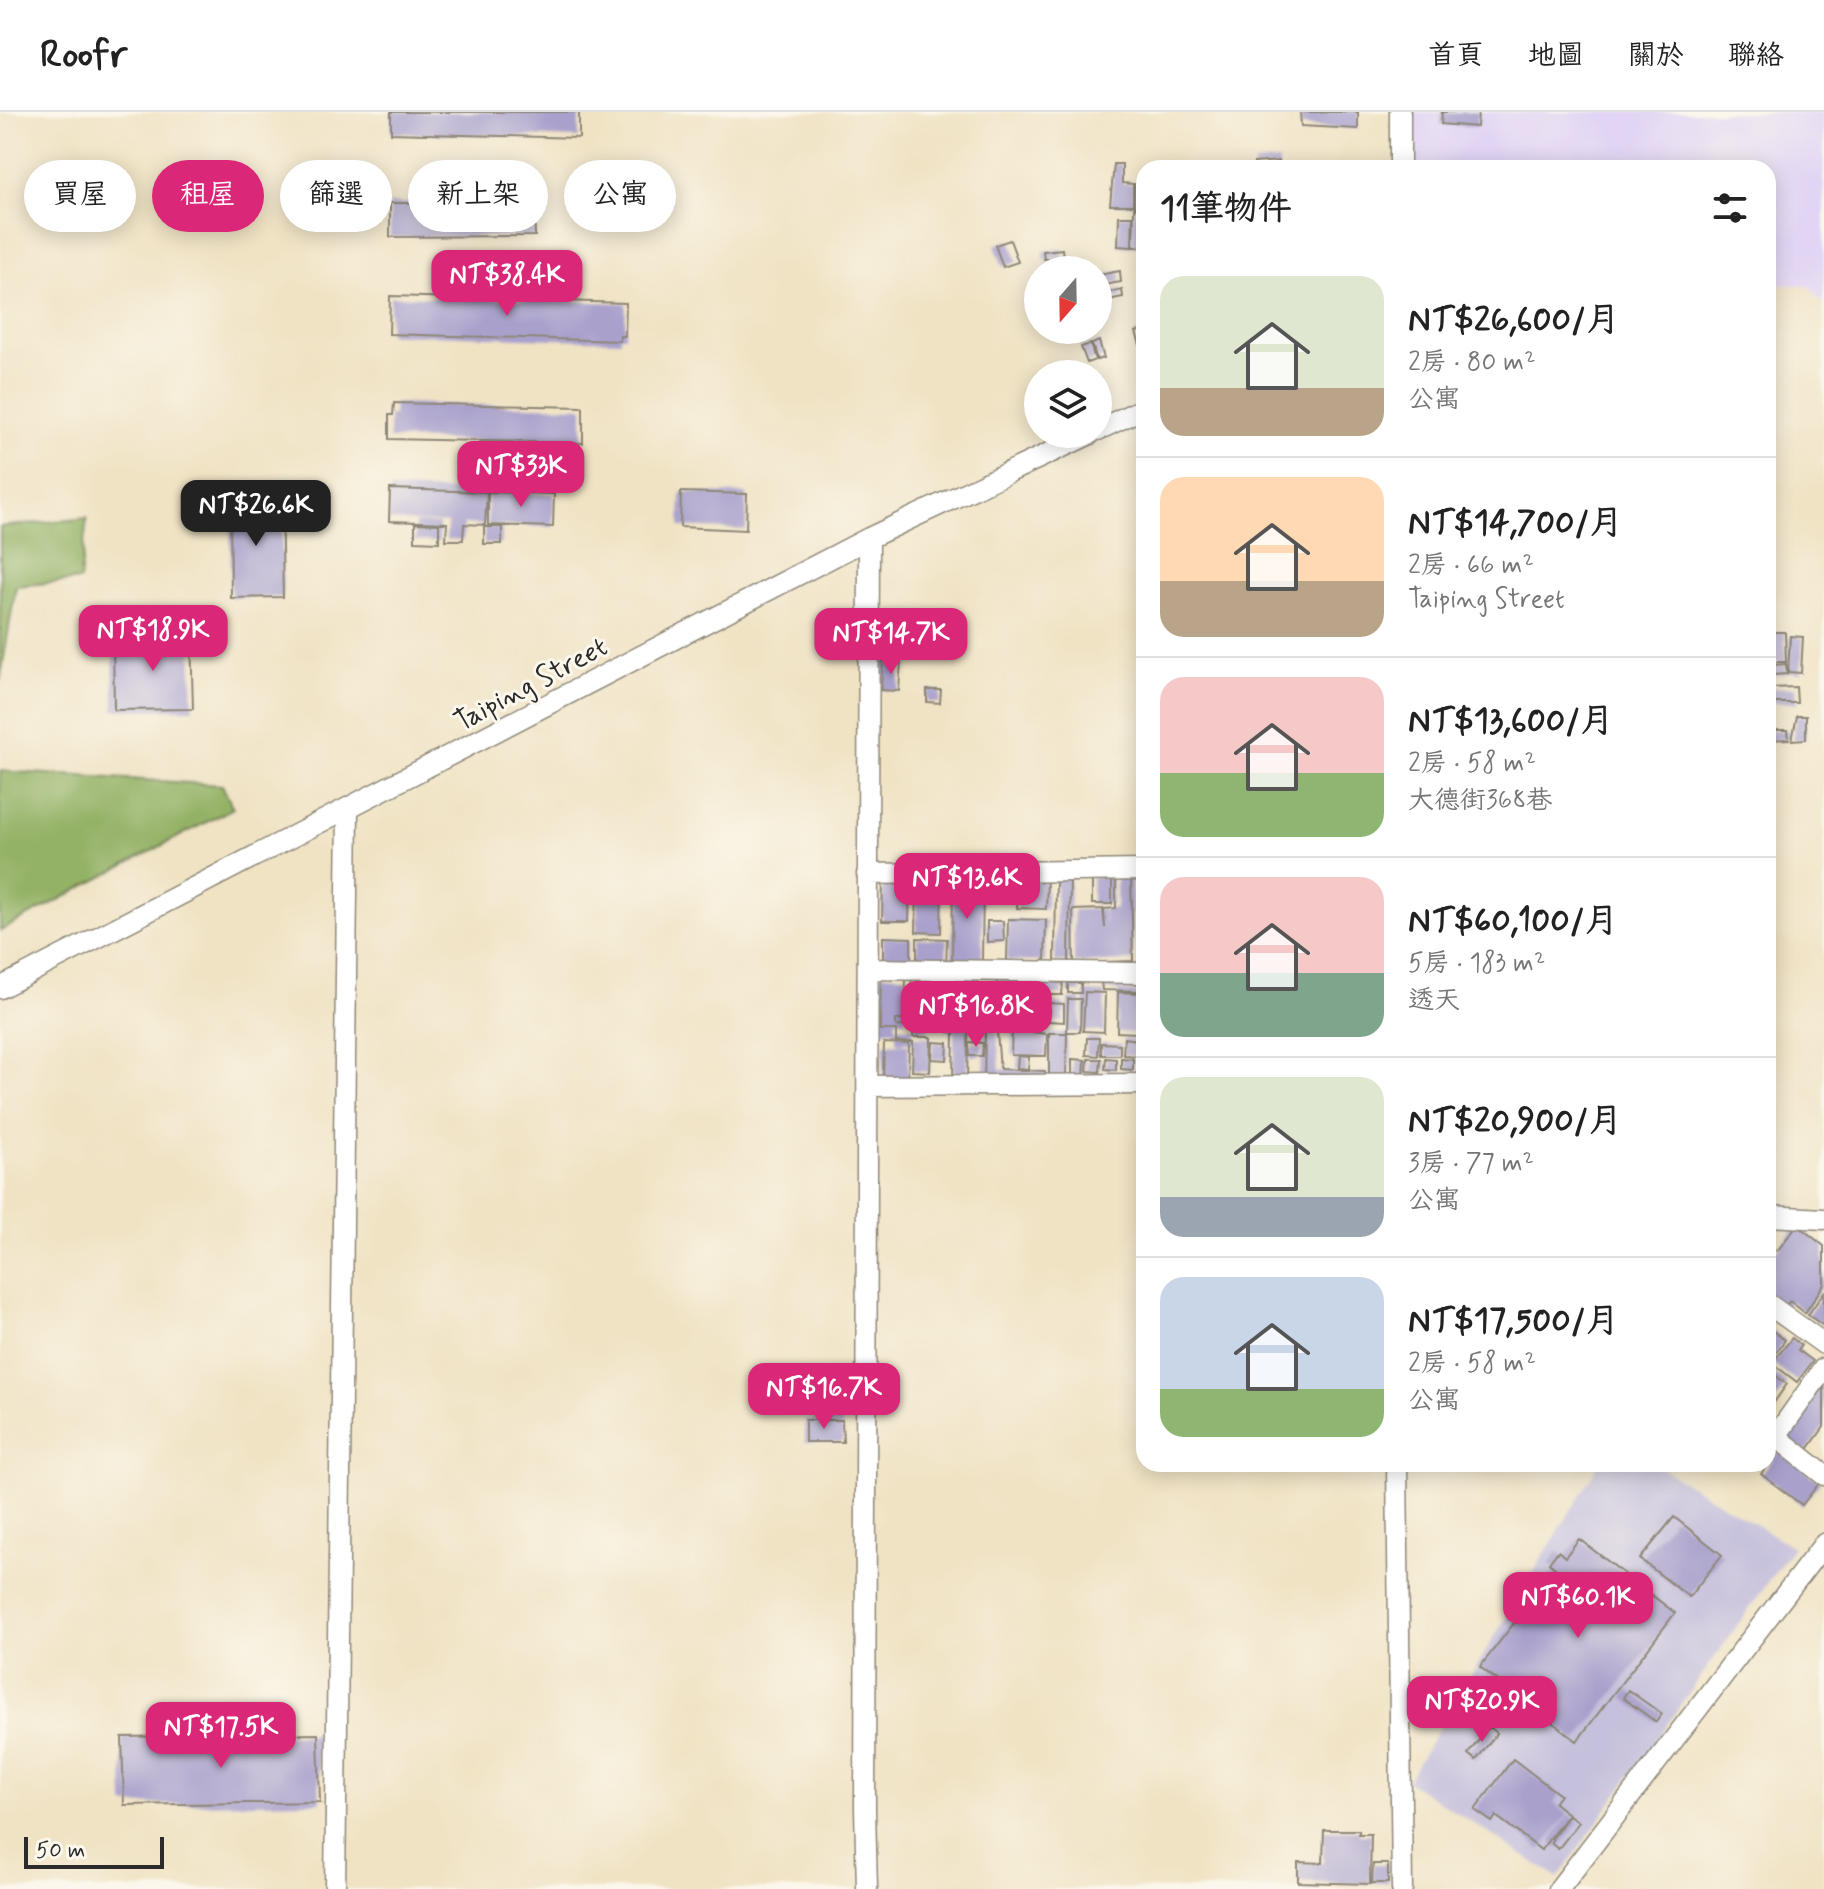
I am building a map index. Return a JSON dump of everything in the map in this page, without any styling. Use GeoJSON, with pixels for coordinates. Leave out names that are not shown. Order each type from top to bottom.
{"type":"FeatureCollection","features":[{"type":"Feature","properties":{"kind":"street"},"geometry":{"type":"LineString","coordinates":[[1400,112],[1400,160]]}},
{"type":"Feature","properties":{"kind":"street"},"geometry":{"type":"LineString","coordinates":[[1112,423],[1136,412]]}},
{"type":"Feature","properties":{"kind":"street","name":"Taiping Street"},"geometry":{"type":"LineString","coordinates":[[0,988],[869,538],[1060,448]]}},
{"type":"Feature","properties":{"kind":"street"},"geometry":{"type":"LineString","coordinates":[[867,1889],[869,538]]}},
{"type":"Feature","properties":{"kind":"street"},"geometry":{"type":"LineString","coordinates":[[335,1889],[348,810]]}},
{"type":"Feature","properties":{"kind":"street"},"geometry":{"type":"LineString","coordinates":[[867,874],[1136,870]]}},
{"type":"Feature","properties":{"kind":"street"},"geometry":{"type":"LineString","coordinates":[[869,969],[1136,973]]}},
{"type":"Feature","properties":{"kind":"street"},"geometry":{"type":"LineString","coordinates":[[869,1086],[1136,1084]]}},
{"type":"Feature","properties":{"kind":"street"},"geometry":{"type":"LineString","coordinates":[[1776,1216],[1824,1219]]}},
{"type":"Feature","properties":{"kind":"street"},"geometry":{"type":"LineString","coordinates":[[1776,1310],[1824,1344]]}},
{"type":"Feature","properties":{"kind":"street"},"geometry":{"type":"LineString","coordinates":[[1776,1428],[1824,1368]]}},
{"type":"Feature","properties":{"kind":"street"},"geometry":{"type":"LineString","coordinates":[[1776,1436],[1824,1475]]}},
{"type":"Feature","properties":{"kind":"street"},"geometry":{"type":"LineString","coordinates":[[1397,1472],[1402,1889]]}},
{"type":"Feature","properties":{"kind":"street"},"geometry":{"type":"LineString","coordinates":[[1559,1889],[1824,1544]]}},
{"type":"Feature","properties":{"kind":"shaded area"},"geometry":{"type":"Polygon","coordinates":[[[1411,112],[1824,112],[1824,305],[1808,286],[1776,284],[1776,160],[1410,160],[1411,112]]]}},
{"type":"Feature","properties":{"kind":"shaded area"},"geometry":{"type":"Polygon","coordinates":[[[1594,1472],[1668,1472],[1793,1547],[1558,1878],[1407,1781],[1594,1472]]]}},
{"type":"Feature","properties":{"kind":"green space"},"geometry":{"type":"Polygon","coordinates":[[[87,518],[80,580],[16,586],[0,681],[0,527],[87,518]]]}},
{"type":"Feature","properties":{"kind":"green space"},"geometry":{"type":"Polygon","coordinates":[[[0,771],[222,785],[233,808],[0,931],[0,771]]]}},
{"type":"Feature","properties":{"kind":"building"},"geometry":{"type":"Polygon","coordinates":[[[391,112],[579,112],[579,138],[391,133],[391,112]]]}},
{"type":"Feature","properties":{"kind":"building"},"geometry":{"type":"Polygon","coordinates":[[[1300,112],[1358,112],[1358,129],[1301,126],[1300,112]]]}},
{"type":"Feature","properties":{"kind":"building"},"geometry":{"type":"Polygon","coordinates":[[[1442,112],[1478,112],[1477,127],[1441,124],[1442,112]]]}},
{"type":"Feature","properties":{"kind":"building"},"geometry":{"type":"Polygon","coordinates":[[[1114,164],[1122,164],[1122,183],[1133,184],[1133,205],[1110,205],[1114,164]]]}},
{"type":"Feature","properties":{"kind":"building"},"geometry":{"type":"Polygon","coordinates":[[[392,203],[408,203],[408,232],[535,232],[535,236],[390,237],[392,203]]]}},
{"type":"Feature","properties":{"kind":"building"},"geometry":{"type":"Polygon","coordinates":[[[1134,208],[1136,208],[1136,247],[1133,247],[1134,208]]]}},
{"type":"Feature","properties":{"kind":"building"},"geometry":{"type":"Polygon","coordinates":[[[1119,216],[1133,216],[1132,247],[1118,246],[1119,216]]]}},
{"type":"Feature","properties":{"kind":"building"},"geometry":{"type":"Polygon","coordinates":[[[1010,240],[1018,262],[1003,267],[995,245],[1010,240]]]}},
{"type":"Feature","properties":{"kind":"building"},"geometry":{"type":"Polygon","coordinates":[[[1062,249],[1063,256],[1044,256],[1043,251],[1062,249]]]}},
{"type":"Feature","properties":{"kind":"building"},"geometry":{"type":"Polygon","coordinates":[[[1120,271],[1121,282],[1112,284],[1112,272],[1120,271]]]}},
{"type":"Feature","properties":{"kind":"building"},"geometry":{"type":"Polygon","coordinates":[[[1122,290],[1123,297],[1112,299],[1112,292],[1122,290]]]}},
{"type":"Feature","properties":{"kind":"building"},"geometry":{"type":"Polygon","coordinates":[[[390,296],[626,303],[625,336],[620,336],[620,341],[389,334],[390,296]]]}},
{"type":"Feature","properties":{"kind":"building"},"geometry":{"type":"Polygon","coordinates":[[[1090,344],[1095,360],[1086,360],[1081,347],[1090,344]]]}},
{"type":"Feature","properties":{"kind":"building"},"geometry":{"type":"Polygon","coordinates":[[[1092,344],[1100,344],[1104,358],[1097,360],[1092,344]]]}},
{"type":"Feature","properties":{"kind":"building"},"geometry":{"type":"Polygon","coordinates":[[[394,403],[583,407],[583,443],[389,439],[389,415],[393,415],[394,403]]]}},
{"type":"Feature","properties":{"kind":"building"},"geometry":{"type":"Polygon","coordinates":[[[390,489],[487,492],[485,525],[464,524],[463,540],[446,540],[447,523],[389,521],[390,489]]]}},
{"type":"Feature","properties":{"kind":"building"},"geometry":{"type":"Polygon","coordinates":[[[488,492],[554,494],[553,527],[488,525],[488,492]]]}},
{"type":"Feature","properties":{"kind":"building"},"geometry":{"type":"Polygon","coordinates":[[[681,492],[747,494],[746,530],[680,527],[681,492]]]}},
{"type":"Feature","properties":{"kind":"building"},"geometry":{"type":"Polygon","coordinates":[[[281,497],[283,597],[231,598],[230,498],[281,497]]]}},
{"type":"Feature","properties":{"kind":"building"},"geometry":{"type":"Polygon","coordinates":[[[415,523],[439,524],[439,542],[415,541],[415,523]]]}},
{"type":"Feature","properties":{"kind":"building"},"geometry":{"type":"Polygon","coordinates":[[[484,527],[502,527],[502,544],[484,544],[484,527]]]}},
{"type":"Feature","properties":{"kind":"building"},"geometry":{"type":"Polygon","coordinates":[[[1776,632],[1785,632],[1786,662],[1776,662],[1776,632]]]}},
{"type":"Feature","properties":{"kind":"building"},"geometry":{"type":"Polygon","coordinates":[[[191,635],[193,709],[114,710],[113,636],[191,635]]]}},
{"type":"Feature","properties":{"kind":"building"},"geometry":{"type":"Polygon","coordinates":[[[1790,636],[1803,637],[1801,673],[1788,672],[1790,636]]]}},
{"type":"Feature","properties":{"kind":"building"},"geometry":{"type":"Polygon","coordinates":[[[883,660],[901,661],[899,691],[881,690],[883,660]]]}},
{"type":"Feature","properties":{"kind":"building"},"geometry":{"type":"Polygon","coordinates":[[[1786,664],[1787,674],[1776,675],[1776,665],[1786,664]]]}},
{"type":"Feature","properties":{"kind":"building"},"geometry":{"type":"Polygon","coordinates":[[[1796,687],[1797,703],[1776,703],[1776,688],[1796,687]]]}},
{"type":"Feature","properties":{"kind":"building"},"geometry":{"type":"Polygon","coordinates":[[[927,690],[941,690],[940,703],[927,702],[927,690]]]}},
{"type":"Feature","properties":{"kind":"building"},"geometry":{"type":"Polygon","coordinates":[[[1797,716],[1806,716],[1806,739],[1792,740],[1797,716]]]}},
{"type":"Feature","properties":{"kind":"building"},"geometry":{"type":"Polygon","coordinates":[[[1776,730],[1788,730],[1789,739],[1776,740],[1776,730]]]}},
{"type":"Feature","properties":{"kind":"building"},"geometry":{"type":"Polygon","coordinates":[[[988,875],[1047,877],[1046,909],[1017,908],[1018,895],[988,895],[988,875]]]}},
{"type":"Feature","properties":{"kind":"building"},"geometry":{"type":"Polygon","coordinates":[[[1116,876],[1131,876],[1133,961],[1074,963],[1073,910],[1103,909],[1105,928],[1104,909],[1116,908],[1116,876]]]}},
{"type":"Feature","properties":{"kind":"building"},"geometry":{"type":"Polygon","coordinates":[[[1056,877],[1070,877],[1069,963],[1055,962],[1056,877]]]}},
{"type":"Feature","properties":{"kind":"building"},"geometry":{"type":"Polygon","coordinates":[[[1092,877],[1112,877],[1112,904],[1092,904],[1092,877]]]}},
{"type":"Feature","properties":{"kind":"building"},"geometry":{"type":"Polygon","coordinates":[[[917,878],[942,878],[941,933],[916,932],[917,878]]]}},
{"type":"Feature","properties":{"kind":"building"},"geometry":{"type":"Polygon","coordinates":[[[883,880],[910,881],[909,921],[882,921],[883,880]]]}},
{"type":"Feature","properties":{"kind":"building"},"geometry":{"type":"Polygon","coordinates":[[[953,881],[983,882],[982,961],[952,961],[953,881]]]}},
{"type":"Feature","properties":{"kind":"building"},"geometry":{"type":"Polygon","coordinates":[[[1008,919],[1046,920],[1045,962],[1007,961],[1008,919]]]}},
{"type":"Feature","properties":{"kind":"building"},"geometry":{"type":"Polygon","coordinates":[[[987,921],[1003,921],[1004,941],[987,942],[987,921]]]}},
{"type":"Feature","properties":{"kind":"building"},"geometry":{"type":"Polygon","coordinates":[[[883,937],[911,938],[911,968],[883,967],[883,937]]]}},
{"type":"Feature","properties":{"kind":"building"},"geometry":{"type":"Polygon","coordinates":[[[917,938],[947,939],[946,967],[917,966],[917,938]]]}},
{"type":"Feature","properties":{"kind":"building"},"geometry":{"type":"Polygon","coordinates":[[[881,974],[906,975],[905,1020],[896,1020],[896,1026],[913,1027],[913,1037],[931,1037],[930,1072],[912,1071],[913,1042],[896,1042],[896,1030],[880,1030],[881,974]]]}},
{"type":"Feature","properties":{"kind":"building"},"geometry":{"type":"Polygon","coordinates":[[[911,977],[929,977],[929,1005],[914,1005],[911,977]]]}},
{"type":"Feature","properties":{"kind":"building"},"geometry":{"type":"Polygon","coordinates":[[[944,978],[970,978],[967,1079],[953,1079],[954,1032],[948,1032],[948,1022],[956,1022],[957,989],[944,988],[944,978]]]}},
{"type":"Feature","properties":{"kind":"building"},"geometry":{"type":"Polygon","coordinates":[[[997,979],[1041,981],[1040,992],[996,990],[997,979]]]}},
{"type":"Feature","properties":{"kind":"building"},"geometry":{"type":"Polygon","coordinates":[[[1101,980],[1136,980],[1136,991],[1102,990],[1101,980]]]}},
{"type":"Feature","properties":{"kind":"building"},"geometry":{"type":"Polygon","coordinates":[[[1045,982],[1063,983],[1062,995],[1045,995],[1045,982]]]}},
{"type":"Feature","properties":{"kind":"building"},"geometry":{"type":"Polygon","coordinates":[[[1068,983],[1081,983],[1081,993],[1068,993],[1068,983]]]}},
{"type":"Feature","properties":{"kind":"building"},"geometry":{"type":"Polygon","coordinates":[[[931,990],[947,990],[947,1020],[931,1020],[931,990]]]}},
{"type":"Feature","properties":{"kind":"building"},"geometry":{"type":"Polygon","coordinates":[[[1085,992],[1105,993],[1104,1032],[1083,1031],[1085,992]]]}},
{"type":"Feature","properties":{"kind":"building"},"geometry":{"type":"Polygon","coordinates":[[[1118,992],[1136,993],[1136,1033],[1117,1032],[1118,992]]]}},
{"type":"Feature","properties":{"kind":"building"},"geometry":{"type":"Polygon","coordinates":[[[998,993],[1018,994],[1018,1005],[998,1004],[998,993]]]}},
{"type":"Feature","properties":{"kind":"building"},"geometry":{"type":"Polygon","coordinates":[[[1068,999],[1081,999],[1080,1032],[1067,1032],[1068,999]]]}},
{"type":"Feature","properties":{"kind":"building"},"geometry":{"type":"Polygon","coordinates":[[[1031,1002],[1046,1003],[1045,1021],[997,1018],[997,1006],[1031,1007],[1031,1002]]]}},
{"type":"Feature","properties":{"kind":"building"},"geometry":{"type":"Polygon","coordinates":[[[1049,1003],[1064,1004],[1064,1022],[1049,1021],[1049,1003]]]}},
{"type":"Feature","properties":{"kind":"building"},"geometry":{"type":"Polygon","coordinates":[[[915,1020],[929,1020],[928,1030],[915,1030],[915,1020]]]}},
{"type":"Feature","properties":{"kind":"building"},"geometry":{"type":"Polygon","coordinates":[[[999,1020],[1009,1020],[1009,1031],[998,1030],[999,1020]]]}},
{"type":"Feature","properties":{"kind":"building"},"geometry":{"type":"Polygon","coordinates":[[[1012,1029],[1047,1034],[1046,1056],[1011,1055],[1012,1029]]]}},
{"type":"Feature","properties":{"kind":"building"},"geometry":{"type":"Polygon","coordinates":[[[985,1032],[997,1032],[1000,1069],[1045,1071],[1044,1083],[984,1083],[985,1032]]]}},
{"type":"Feature","properties":{"kind":"building"},"geometry":{"type":"Polygon","coordinates":[[[1049,1033],[1067,1033],[1066,1083],[1049,1082],[1049,1033]]]}},
{"type":"Feature","properties":{"kind":"building"},"geometry":{"type":"Polygon","coordinates":[[[1087,1038],[1099,1038],[1098,1056],[1086,1055],[1087,1038]]]}},
{"type":"Feature","properties":{"kind":"building"},"geometry":{"type":"Polygon","coordinates":[[[1124,1038],[1136,1040],[1136,1056],[1123,1055],[1124,1038]]]}},
{"type":"Feature","properties":{"kind":"building"},"geometry":{"type":"Polygon","coordinates":[[[933,1042],[948,1043],[947,1060],[932,1059],[933,1042]]]}},
{"type":"Feature","properties":{"kind":"building"},"geometry":{"type":"Polygon","coordinates":[[[969,1042],[983,1043],[982,1056],[969,1056],[969,1042]]]}},
{"type":"Feature","properties":{"kind":"building"},"geometry":{"type":"Polygon","coordinates":[[[884,1043],[909,1044],[908,1079],[883,1078],[884,1043]]]}},
{"type":"Feature","properties":{"kind":"building"},"geometry":{"type":"Polygon","coordinates":[[[1101,1043],[1120,1044],[1120,1055],[1101,1055],[1101,1043]]]}},
{"type":"Feature","properties":{"kind":"building"},"geometry":{"type":"Polygon","coordinates":[[[1018,1056],[1029,1057],[1028,1069],[1017,1068],[1018,1056]]]}},
{"type":"Feature","properties":{"kind":"building"},"geometry":{"type":"Polygon","coordinates":[[[1106,1058],[1116,1059],[1116,1070],[1105,1069],[1106,1058]]]}},
{"type":"Feature","properties":{"kind":"building"},"geometry":{"type":"Polygon","coordinates":[[[1121,1058],[1133,1059],[1133,1070],[1121,1069],[1121,1058]]]}},
{"type":"Feature","properties":{"kind":"building"},"geometry":{"type":"Polygon","coordinates":[[[1072,1059],[1085,1060],[1084,1080],[1072,1080],[1072,1059]]]}},
{"type":"Feature","properties":{"kind":"building"},"geometry":{"type":"Polygon","coordinates":[[[1088,1059],[1101,1059],[1100,1072],[1087,1071],[1088,1059]]]}},
{"type":"Feature","properties":{"kind":"building"},"geometry":{"type":"Polygon","coordinates":[[[1797,1225],[1824,1246],[1824,1284],[1805,1313],[1790,1301],[1785,1306],[1776,1299],[1777,1251],[1797,1225]]]}},
{"type":"Feature","properties":{"kind":"building"},"geometry":{"type":"Polygon","coordinates":[[[1824,1292],[1824,1326],[1808,1315],[1824,1292]]]}},
{"type":"Feature","properties":{"kind":"building"},"geometry":{"type":"Polygon","coordinates":[[[1776,1333],[1785,1340],[1776,1353],[1776,1333]]]}},
{"type":"Feature","properties":{"kind":"building"},"geometry":{"type":"Polygon","coordinates":[[[1792,1338],[1801,1345],[1798,1350],[1813,1361],[1797,1382],[1776,1366],[1776,1358],[1792,1338]]]}},
{"type":"Feature","properties":{"kind":"building"},"geometry":{"type":"Polygon","coordinates":[[[1824,1371],[1824,1427],[1806,1452],[1779,1433],[1824,1371]]]}},
{"type":"Feature","properties":{"kind":"building"},"geometry":{"type":"Polygon","coordinates":[[[1776,1376],[1787,1384],[1776,1400],[1776,1376]]]}},
{"type":"Feature","properties":{"kind":"building"},"geometry":{"type":"Polygon","coordinates":[[[805,1420],[842,1420],[843,1442],[805,1442],[805,1420]]]}},
{"type":"Feature","properties":{"kind":"building"},"geometry":{"type":"Polygon","coordinates":[[[1779,1451],[1820,1482],[1802,1505],[1761,1474],[1776,1472],[1776,1455],[1779,1451]]]}},
{"type":"Feature","properties":{"kind":"building"},"geometry":{"type":"Polygon","coordinates":[[[1674,1517],[1722,1555],[1689,1597],[1640,1559],[1674,1517]]]}},
{"type":"Feature","properties":{"kind":"building"},"geometry":{"type":"Polygon","coordinates":[[[1579,1539],[1675,1613],[1577,1741],[1480,1667],[1556,1569],[1549,1563],[1558,1551],[1565,1557],[1579,1539]]]}},
{"type":"Feature","properties":{"kind":"building"},"geometry":{"type":"Polygon","coordinates":[[[1628,1690],[1662,1714],[1656,1722],[1623,1698],[1628,1690]]]}},
{"type":"Feature","properties":{"kind":"building"},"geometry":{"type":"Polygon","coordinates":[[[1489,1727],[1497,1733],[1476,1760],[1468,1754],[1489,1727]]]}},
{"type":"Feature","properties":{"kind":"building"},"geometry":{"type":"Polygon","coordinates":[[[318,1734],[320,1802],[124,1805],[122,1737],[318,1734]]]}},
{"type":"Feature","properties":{"kind":"building"},"geometry":{"type":"Polygon","coordinates":[[[1513,1759],[1560,1795],[1554,1803],[1568,1814],[1541,1850],[1496,1816],[1492,1822],[1475,1810],[1513,1759]]]}},
{"type":"Feature","properties":{"kind":"building"},"geometry":{"type":"Polygon","coordinates":[[[1569,1815],[1579,1822],[1558,1849],[1552,1844],[1552,1839],[1569,1815]]]}},
{"type":"Feature","properties":{"kind":"building"},"geometry":{"type":"Polygon","coordinates":[[[1324,1830],[1359,1830],[1359,1834],[1371,1834],[1370,1884],[1298,1882],[1298,1862],[1323,1863],[1324,1830]]]}},
{"type":"Feature","properties":{"kind":"building"},"geometry":{"type":"Polygon","coordinates":[[[1373,1864],[1388,1864],[1388,1883],[1372,1883],[1373,1864]]]}}]}
